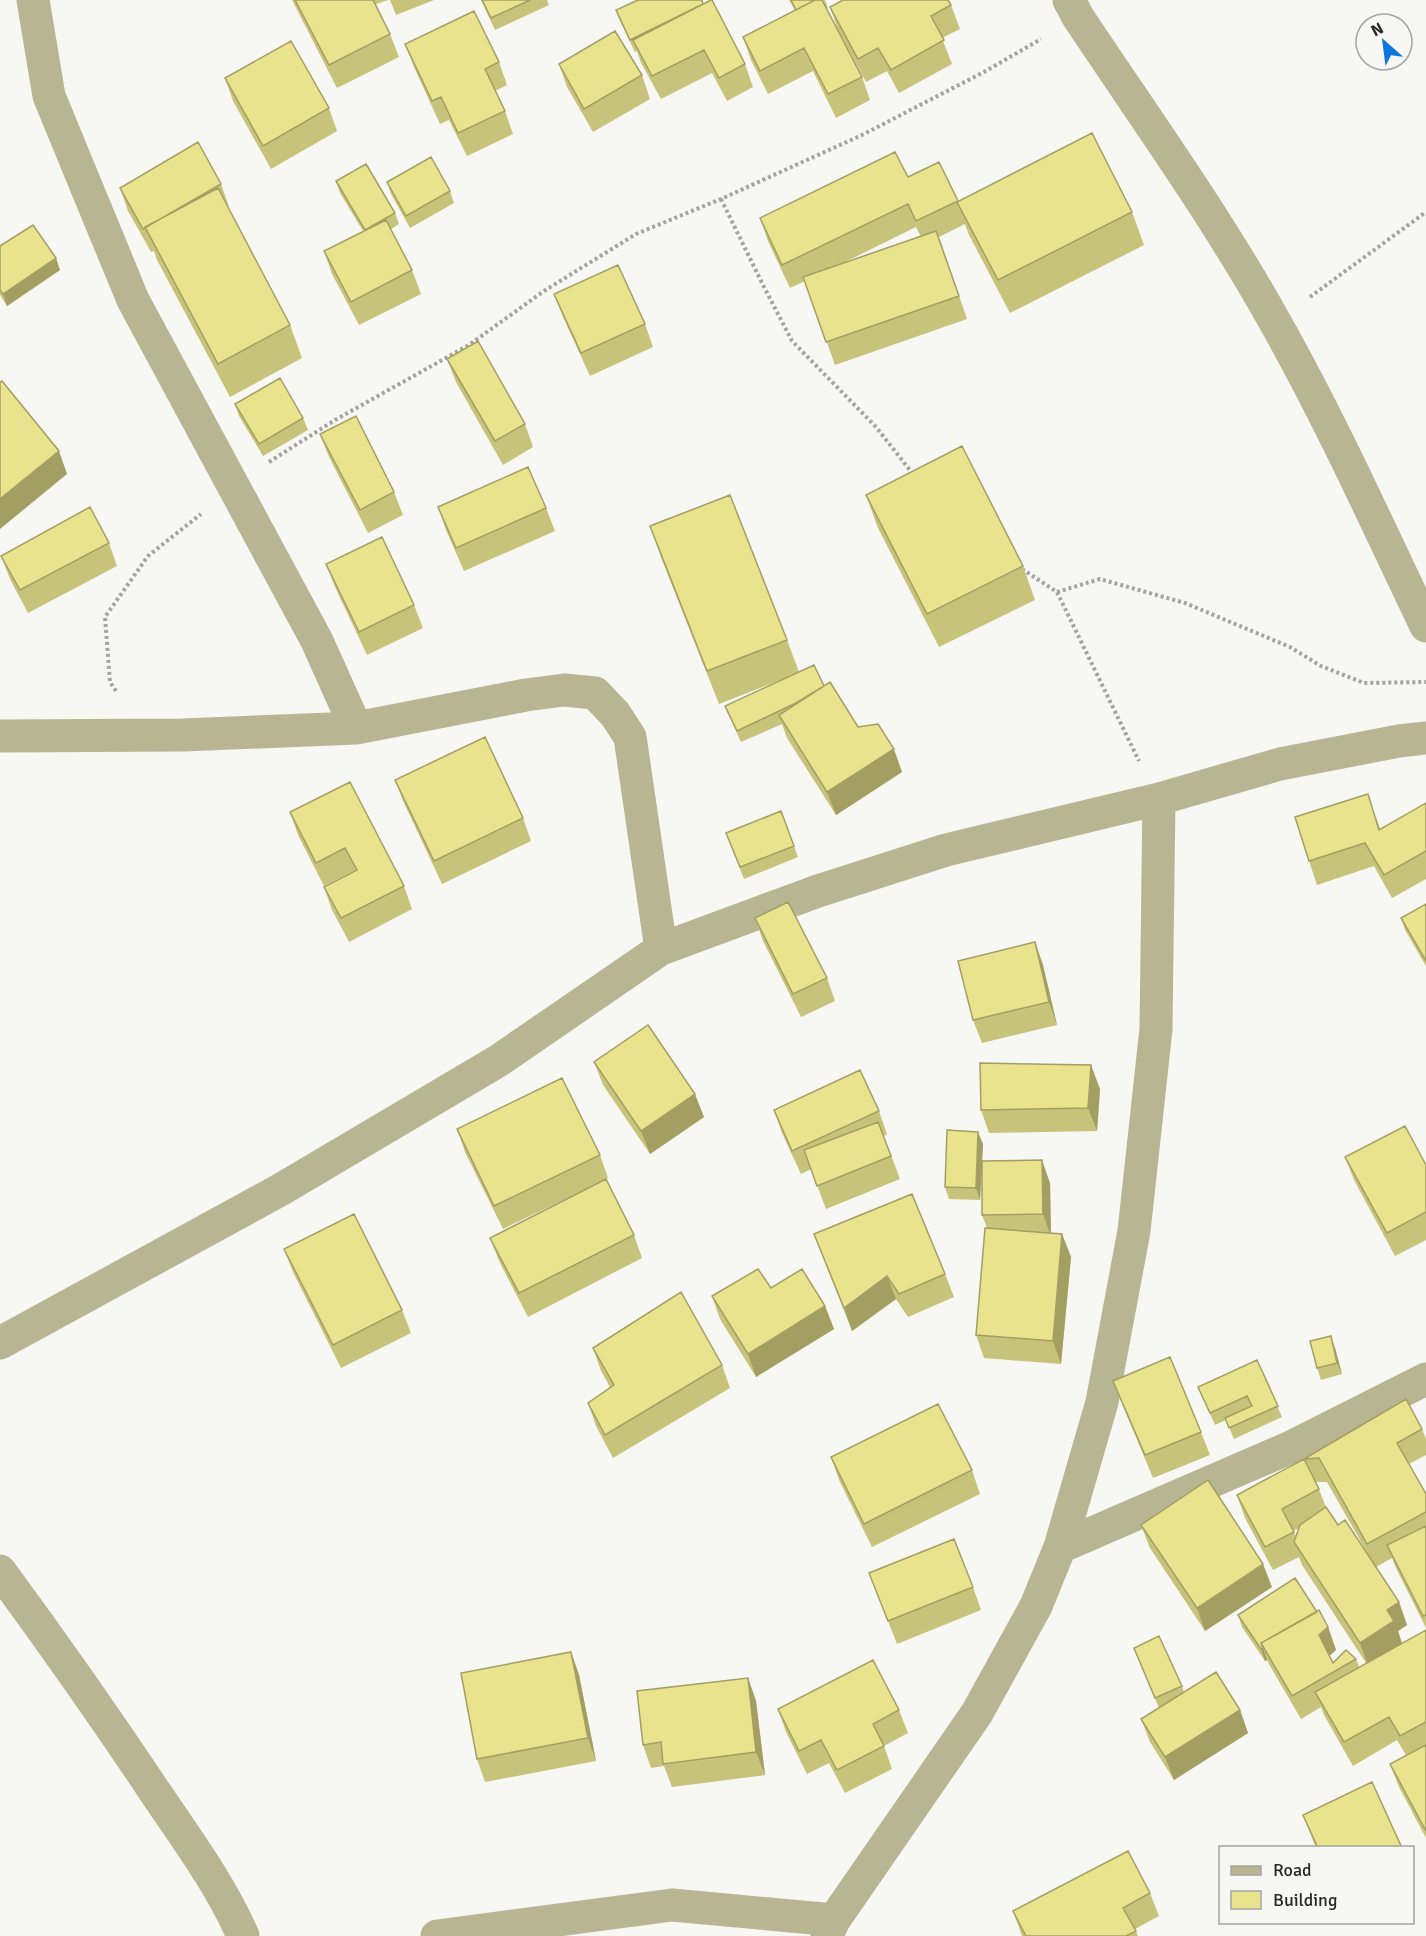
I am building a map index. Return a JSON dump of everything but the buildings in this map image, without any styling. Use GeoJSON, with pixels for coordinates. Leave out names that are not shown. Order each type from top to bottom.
{"type":"FeatureCollection","features":[{"type":"Feature","properties":{"kind":"street"},"geometry":{"type":"LineString","coordinates":[[33,0],[49,96],[133,300],[316,641],[356,728]]}},
{"type":"Feature","properties":{"kind":"street"},"geometry":{"type":"LineString","coordinates":[[1074,9],[1234,251],[1275,322],[1332,428],[1426,626]]}},
{"type":"Feature","properties":{"kind":"street"},"geometry":{"type":"LineString","coordinates":[[0,736],[141,735],[356,728],[526,695],[564,690],[595,693],[615,714],[630,737],[662,949]]}},
{"type":"Feature","properties":{"kind":"street"},"geometry":{"type":"LineString","coordinates":[[0,1343],[280,1190],[359,1143],[498,1060],[662,949],[818,891],[946,850],[1158,799],[1280,764],[1426,738]]}},
{"type":"Feature","properties":{"kind":"street"},"geometry":{"type":"LineString","coordinates":[[437,1936],[672,1905],[831,1928],[977,1713],[1036,1606],[1060,1547],[1102,1402],[1134,1231],[1156,1029],[1158,799]]}},
{"type":"Feature","properties":{"kind":"street"},"geometry":{"type":"LineString","coordinates":[[1060,1547],[1289,1448],[1426,1379]]}},
{"type":"Feature","properties":{"kind":"street"},"geometry":{"type":"LineString","coordinates":[[0,1571],[111,1726],[185,1836],[232,1910],[243,1936]]}},
{"type":"Feature","properties":{"kind":"path"},"geometry":{"type":"LineString","coordinates":[[141,735],[111,682],[105,617],[148,556],[202,513],[231,486],[335,420],[470,345],[544,291],[636,234],[722,199],[862,135],[984,72],[1074,9]]}},
{"type":"Feature","properties":{"kind":"path"},"geometry":{"type":"LineString","coordinates":[[722,199],[762,285],[792,341],[876,427],[918,480]]}},
{"type":"Feature","properties":{"kind":"path"},"geometry":{"type":"LineString","coordinates":[[1275,322],[1426,212]]}},
{"type":"Feature","properties":{"kind":"path"},"geometry":{"type":"LineString","coordinates":[[1014,564],[1057,592],[1098,681],[1158,799]]}},
{"type":"Feature","properties":{"kind":"path"},"geometry":{"type":"LineString","coordinates":[[1057,592],[1100,579],[1185,603],[1290,647],[1321,666],[1364,682],[1426,682]]}}]}
